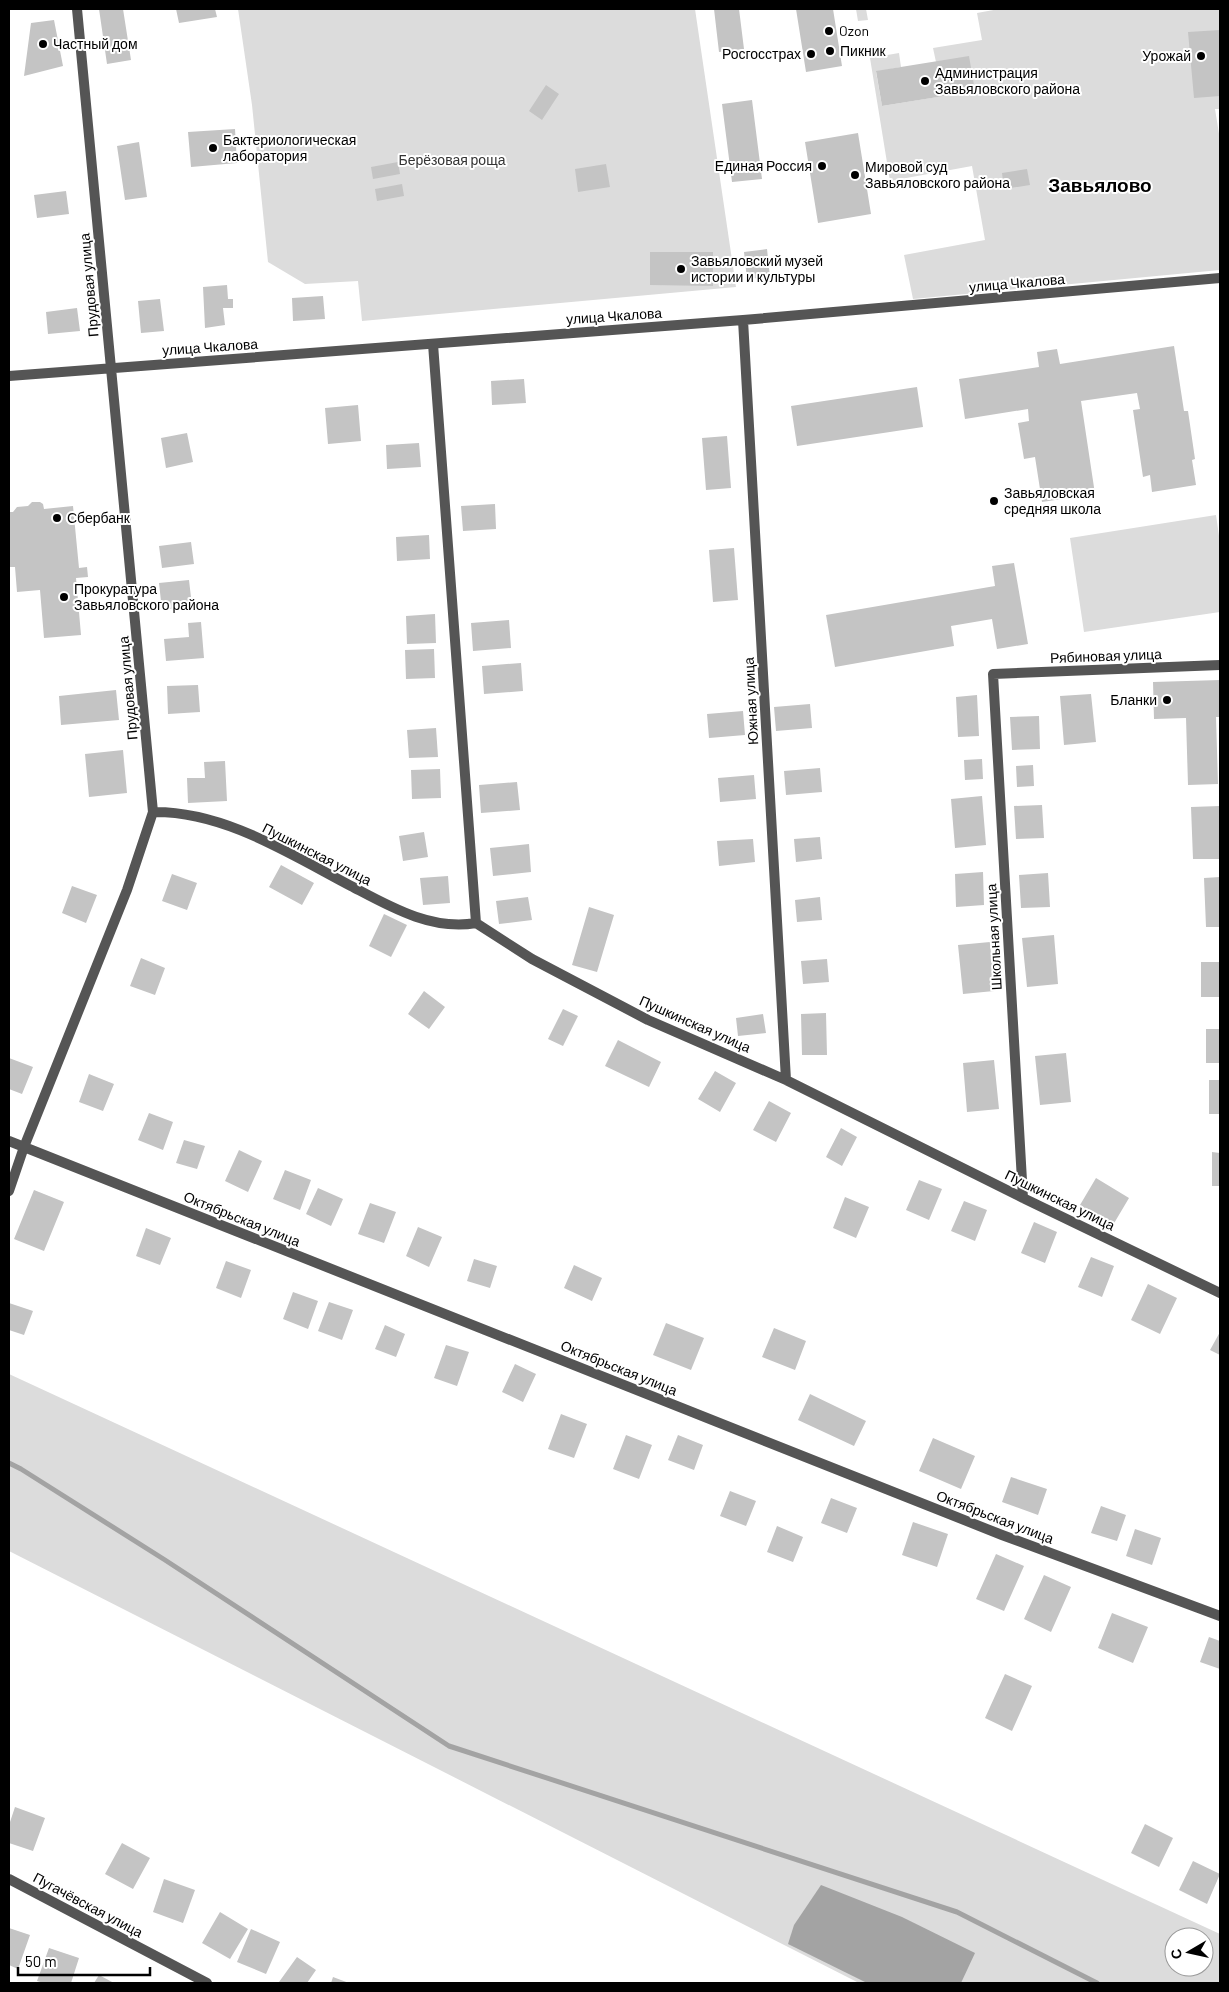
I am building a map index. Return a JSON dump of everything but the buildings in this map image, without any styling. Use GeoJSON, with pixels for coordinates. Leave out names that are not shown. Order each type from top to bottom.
{"type":"FeatureCollection","features":[{"type":"Feature","properties":{"kind":"street","name":"Прудовая улица"},"geometry":{"type":"LineString","coordinates":[[9,1191],[24,1147],[127,890],[153,812],[77,9]]}},
{"type":"Feature","properties":{"kind":"street","name":"улица Чкалова"},"geometry":{"type":"LineString","coordinates":[[9,376],[743,320],[1220,278]]}},
{"type":"Feature","properties":{"kind":"street","name":"Южная улица"},"geometry":{"type":"LineString","coordinates":[[743,320],[786,1080]]}},
{"type":"Feature","properties":{"kind":"street"},"geometry":{"type":"LineString","coordinates":[[433,344],[476,923]]}},
{"type":"Feature","properties":{"kind":"street","name":"Рябиновая улица"},"geometry":{"type":"LineString","coordinates":[[993,674],[1220,665]]}},
{"type":"Feature","properties":{"kind":"street","name":"Школьная улица"},"geometry":{"type":"LineString","coordinates":[[993,674],[1023,1198]]}},
{"type":"Feature","properties":{"kind":"street","name":"Пушкинская улица"},"geometry":{"type":"LineString","coordinates":[[153,812],[167,812],[210,819],[274,845],[394,909],[441,924],[461,926],[476,923],[532,959],[648,1020],[786,1080],[1023,1198],[1220,1293]]}},
{"type":"Feature","properties":{"kind":"street","name":"Октябрьская улица"},"geometry":{"type":"LineString","coordinates":[[9,1141],[1002,1535],[1220,1616]]}},
{"type":"Feature","properties":{"kind":"street","name":"Пугачёвская улица"},"geometry":{"type":"LineString","coordinates":[[9,1879],[206,1983]]}},
{"type":"Feature","properties":{"kind":"green space","name":"Берёзовая роща"},"geometry":{"type":"Polygon","coordinates":[[[238,9],[695,9],[736,287],[362,321],[358,281],[305,284],[268,262],[252,105],[238,9]]]}},
{"type":"Feature","properties":{"kind":"green space"},"geometry":{"type":"Polygon","coordinates":[[[856,9],[866,9],[868,20],[858,21],[856,9]]]}},
{"type":"Feature","properties":{"kind":"green space"},"geometry":{"type":"Polygon","coordinates":[[[999,9],[1220,9],[1220,109],[1215,109],[1220,140],[1220,270],[913,299],[904,255],[985,240],[972,166],[890,181],[870,58],[899,53],[901,67],[876,72],[882,106],[974,91],[936,62],[933,48],[982,40],[977,13],[999,9]]]}},
{"type":"Feature","properties":{"kind":"green space"},"geometry":{"type":"Polygon","coordinates":[[[1216,515],[1220,543],[1220,612],[1084,632],[1070,538],[1216,515]]]}},
{"type":"Feature","properties":{"kind":"green space"},"geometry":{"type":"Polygon","coordinates":[[[9,1374],[1205,1927],[1164,1927],[1164,1977],[1214,1977],[1214,1931],[1220,1934],[1220,1983],[859,1983],[9,1551],[9,1374]]]}},
{"type":"Feature","properties":{"kind":"shaded area"},"geometry":{"type":"Polygon","coordinates":[[[821,1885],[902,1917],[975,1953],[961,1983],[867,1983],[788,1944],[794,1925],[821,1885]]]}},
{"type":"Feature","properties":{"kind":"waterway"},"geometry":{"type":"LineString","coordinates":[[9,1463],[165,1560],[449,1746],[957,1912],[1097,1983]]}},
{"type":"Feature","properties":{"kind":"place","name":"Ozon"},"geometry":{"type":"Point","coordinates":[829,31]}},
{"type":"Feature","properties":{"kind":"place","name":"Частный дом"},"geometry":{"type":"Point","coordinates":[43,44]}},
{"type":"Feature","properties":{"kind":"place","name":"Пикник"},"geometry":{"type":"Point","coordinates":[830,51]}},
{"type":"Feature","properties":{"kind":"place","name":"Росгосстрах"},"geometry":{"type":"Point","coordinates":[811,54]}},
{"type":"Feature","properties":{"kind":"place","name":"Урожай"},"geometry":{"type":"Point","coordinates":[1201,56]}},
{"type":"Feature","properties":{"kind":"place","name":"Администрация Завьяловского района"},"geometry":{"type":"Point","coordinates":[925,81]}},
{"type":"Feature","properties":{"kind":"place","name":"Бактериологическая лаборатория"},"geometry":{"type":"Point","coordinates":[213,148]}},
{"type":"Feature","properties":{"kind":"place","name":"Единая Россия"},"geometry":{"type":"Point","coordinates":[822,166]}},
{"type":"Feature","properties":{"kind":"place","name":"Мировой суд Завьяловского района"},"geometry":{"type":"Point","coordinates":[855,175]}},
{"type":"Feature","properties":{"kind":"place","name":"Завьяловский музей истории и культуры"},"geometry":{"type":"Point","coordinates":[681,269]}},
{"type":"Feature","properties":{"kind":"place","name":"Завьяловская средняя школа"},"geometry":{"type":"Point","coordinates":[994,501]}},
{"type":"Feature","properties":{"kind":"place","name":"Сбербанк"},"geometry":{"type":"Point","coordinates":[57,518]}},
{"type":"Feature","properties":{"kind":"place","name":"Прокуратура Завьяловского района"},"geometry":{"type":"Point","coordinates":[64,597]}},
{"type":"Feature","properties":{"kind":"place","name":"Бланки"},"geometry":{"type":"Point","coordinates":[1167,700]}},
{"type":"Feature","properties":{"kind":"district","name":"Завьялово"},"geometry":{"type":"Point","coordinates":[1100,185]}}]}
